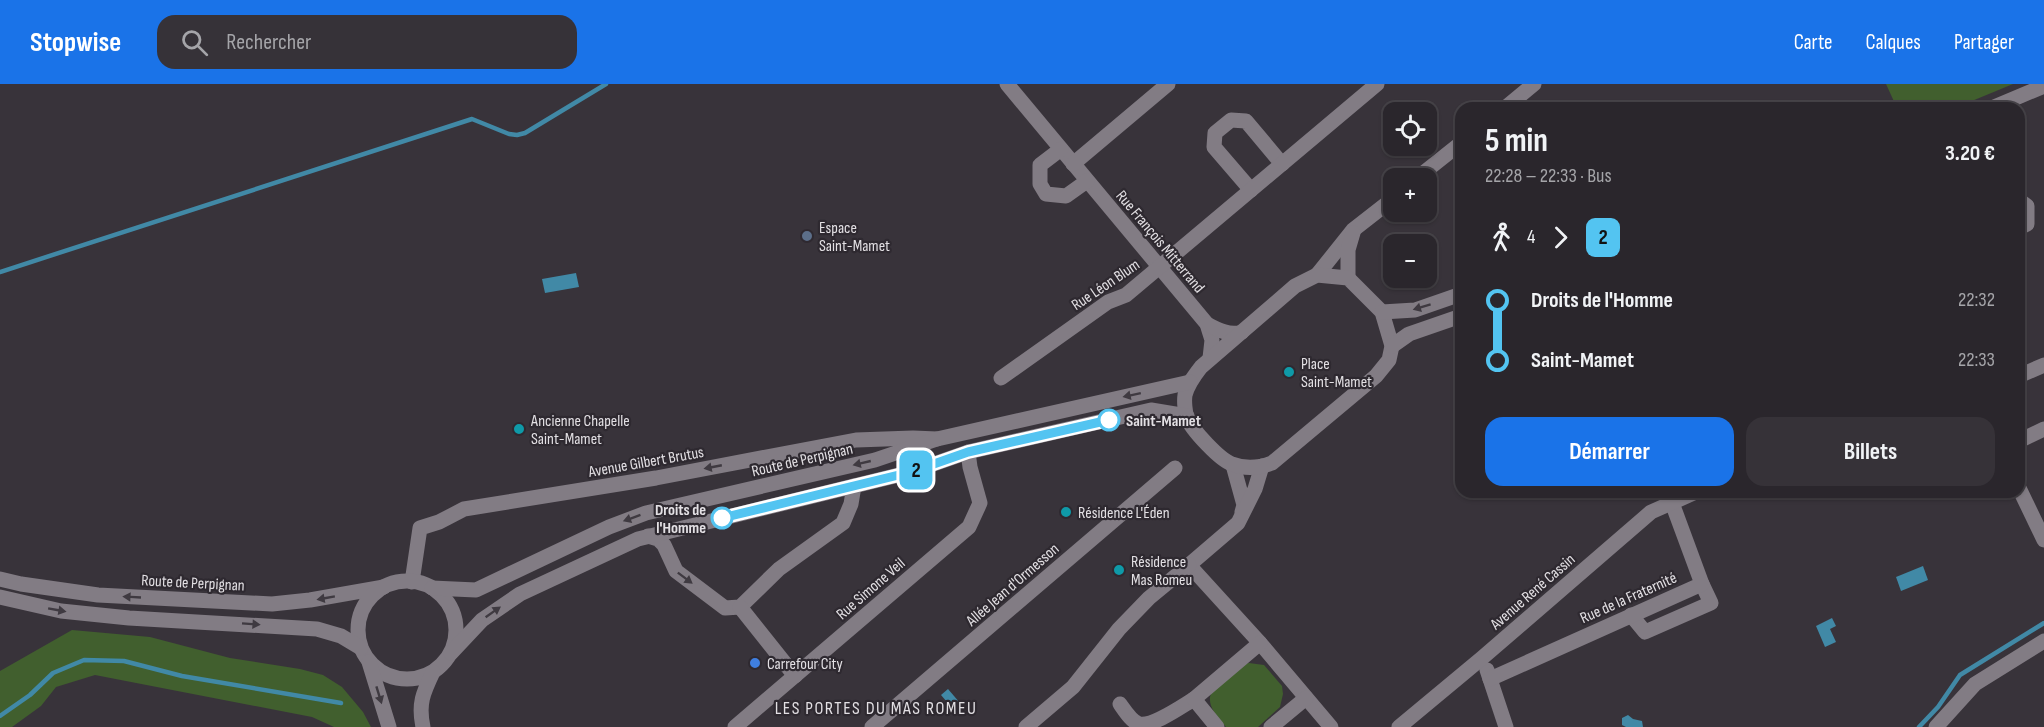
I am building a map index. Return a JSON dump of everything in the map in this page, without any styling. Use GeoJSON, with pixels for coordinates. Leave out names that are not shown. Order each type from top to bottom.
{"type":"FeatureCollection","features":[{"type":"Feature","properties":{"kind":"street","name":"Rue François Mitterrand"},"geometry":{"type":"LineString","coordinates":[[1007,84],[1207,324]]}},
{"type":"Feature","properties":{"kind":"street"},"geometry":{"type":"LineString","coordinates":[[1073,164],[1168,84]]}},
{"type":"Feature","properties":{"kind":"street","name":"Rue Léon Blum"},"geometry":{"type":"LineString","coordinates":[[1001,378],[1107,302],[1126,295],[1377,84]]}},
{"type":"Feature","properties":{"kind":"street"},"geometry":{"type":"LineString","coordinates":[[1512,102],[1534,84]]}},
{"type":"Feature","properties":{"kind":"street"},"geometry":{"type":"LineString","coordinates":[[2006,102],[2044,86]]}},
{"type":"Feature","properties":{"kind":"street"},"geometry":{"type":"LineString","coordinates":[[1251,190],[1214,147],[1215,133],[1231,120],[1246,121],[1282,164]]}},
{"type":"Feature","properties":{"kind":"street"},"geometry":{"type":"LineString","coordinates":[[1430,168],[1455,148]]}},
{"type":"Feature","properties":{"kind":"street"},"geometry":{"type":"LineString","coordinates":[[1061,149],[1040,165],[1040,184],[1046,194],[1066,196],[1087,181]]}},
{"type":"Feature","properties":{"kind":"street"},"geometry":{"type":"LineString","coordinates":[[2025,204],[2027,206],[2027,224],[2025,225]]}},
{"type":"Feature","properties":{"kind":"street"},"geometry":{"type":"LineString","coordinates":[[1317,275],[1348,278],[1382,312],[1392,346],[1389,360],[1376,376],[1272,462],[1262,466],[1246,467],[1224,461],[1192,426],[1187,416],[1184,397],[1190,382],[1210,358],[1294,286],[1317,275],[1353,230],[1383,207]]}},
{"type":"Feature","properties":{"kind":"street"},"geometry":{"type":"LineString","coordinates":[[1348,278],[1348,250],[1353,230]]}},
{"type":"Feature","properties":{"kind":"street"},"geometry":{"type":"LineString","coordinates":[[1382,312],[1415,310],[1455,296]]}},
{"type":"Feature","properties":{"kind":"street"},"geometry":{"type":"LineString","coordinates":[[1392,346],[1409,334],[1455,318]]}},
{"type":"Feature","properties":{"kind":"street"},"geometry":{"type":"LineString","coordinates":[[1207,324],[1220,331],[1242,332]]}},
{"type":"Feature","properties":{"kind":"street"},"geometry":{"type":"LineString","coordinates":[[1207,324],[1212,340],[1210,358]]}},
{"type":"Feature","properties":{"kind":"street"},"geometry":{"type":"LineString","coordinates":[[2025,373],[2044,364]]}},
{"type":"Feature","properties":{"kind":"street","name":"Route de Perpignan"},"geometry":{"type":"LineString","coordinates":[[432,588],[476,590],[609,527],[646,513],[875,460],[937,439],[1190,382]]}},
{"type":"Feature","properties":{"kind":"street"},"geometry":{"type":"LineString","coordinates":[[369,662],[392,677],[420,678],[433,672],[443,663],[482,620],[520,594],[638,539],[911,472],[968,452],[1151,410],[1187,416]]}},
{"type":"Feature","properties":{"kind":"street"},"geometry":{"type":"LineString","coordinates":[[2025,438],[2044,429]]}},
{"type":"Feature","properties":{"kind":"street","name":"Avenue Gilbert Brutus"},"geometry":{"type":"LineString","coordinates":[[412,582],[420,528],[439,522],[464,509],[673,475],[856,440],[937,439]]}},
{"type":"Feature","properties":{"kind":"street","name":"Rue Simone Veil"},"geometry":{"type":"LineString","coordinates":[[735,727],[969,527],[980,503],[968,452]]}},
{"type":"Feature","properties":{"kind":"street"},"geometry":{"type":"LineString","coordinates":[[1233,465],[1244,505],[1238,523]]}},
{"type":"Feature","properties":{"kind":"street"},"geometry":{"type":"LineString","coordinates":[[1026,727],[1073,687],[1119,629],[1149,598],[1238,523],[1255,489],[1262,466]]}},
{"type":"Feature","properties":{"kind":"street","name":"Allée Jean d'Ormesson"},"geometry":{"type":"LineString","coordinates":[[872,727],[1175,468]]}},
{"type":"Feature","properties":{"kind":"street"},"geometry":{"type":"LineString","coordinates":[[648,536],[658,539],[664,546],[676,570],[725,608],[740,608],[779,569],[843,523],[854,486]]}},
{"type":"Feature","properties":{"kind":"street","name":"Rue de la Fraternité"},"geometry":{"type":"LineString","coordinates":[[1490,680],[1702,584],[1669,498]]}},
{"type":"Feature","properties":{"kind":"street","name":"Avenue René Cassin"},"geometry":{"type":"LineString","coordinates":[[1399,727],[1669,498]]}},
{"type":"Feature","properties":{"kind":"street"},"geometry":{"type":"LineString","coordinates":[[2024,498],[2044,540]]}},
{"type":"Feature","properties":{"kind":"street"},"geometry":{"type":"LineString","coordinates":[[1190,565],[1260,643],[1330,727]]}},
{"type":"Feature","properties":{"kind":"street","name":"Route de Perpignan"},"geometry":{"type":"LineString","coordinates":[[0,579],[98,595],[272,604],[384,587]]}},
{"type":"Feature","properties":{"kind":"street"},"geometry":{"type":"LineString","coordinates":[[389,727],[358,634],[359,621],[364,607],[372,596],[384,587],[398,582],[412,582],[432,588],[443,597],[456,624],[451,653]]}},
{"type":"Feature","properties":{"kind":"street"},"geometry":{"type":"LineString","coordinates":[[1631,615],[1645,632],[1711,603],[1702,584]]}},
{"type":"Feature","properties":{"kind":"street"},"geometry":{"type":"LineString","coordinates":[[0,597],[61,611],[129,618],[317,629],[341,636],[361,648]]}},
{"type":"Feature","properties":{"kind":"street"},"geometry":{"type":"LineString","coordinates":[[740,608],[795,676]]}},
{"type":"Feature","properties":{"kind":"street"},"geometry":{"type":"LineString","coordinates":[[1936,727],[1975,684],[2044,641]]}},
{"type":"Feature","properties":{"kind":"street"},"geometry":{"type":"LineString","coordinates":[[1120,704],[1133,720],[1139,724],[1148,725],[1194,699],[1260,643]]}},
{"type":"Feature","properties":{"kind":"street"},"geometry":{"type":"LineString","coordinates":[[1482,658],[1506,727]]}},
{"type":"Feature","properties":{"kind":"street"},"geometry":{"type":"LineString","coordinates":[[423,727],[419,710],[433,672]]}},
{"type":"Feature","properties":{"kind":"street"},"geometry":{"type":"LineString","coordinates":[[1270,727],[1306,698]]}},
{"type":"Feature","properties":{"kind":"street"},"geometry":{"type":"LineString","coordinates":[[1194,699],[1217,727]]}},
{"type":"Feature","properties":{"kind":"green space"},"geometry":{"type":"Polygon","coordinates":[[[1886,84],[2013,84],[1970,102],[1894,102],[1886,84]]]}},
{"type":"Feature","properties":{"kind":"green space"},"geometry":{"type":"Polygon","coordinates":[[[72,630],[150,637],[230,658],[323,675],[342,687],[363,712],[371,727],[334,727],[312,717],[95,675],[56,687],[41,706],[12,727],[0,727],[0,671],[72,630]]]}},
{"type":"Feature","properties":{"kind":"green space"},"geometry":{"type":"Polygon","coordinates":[[[1244,664],[1264,665],[1282,686],[1280,707],[1258,727],[1226,727],[1211,706],[1212,692],[1224,679],[1244,664]]]}},
{"type":"Feature","properties":{"kind":"water"},"geometry":{"type":"Polygon","coordinates":[[[576,273],[579,287],[545,293],[542,279],[576,273]]]}},
{"type":"Feature","properties":{"kind":"water"},"geometry":{"type":"Polygon","coordinates":[[[1923,566],[1928,580],[1901,591],[1896,577],[1923,566]]]}},
{"type":"Feature","properties":{"kind":"water"},"geometry":{"type":"Polygon","coordinates":[[[1832,618],[1836,626],[1830,629],[1836,642],[1825,647],[1816,626],[1832,618]]]}},
{"type":"Feature","properties":{"kind":"water"},"geometry":{"type":"Polygon","coordinates":[[[948,689],[960,703],[953,709],[941,695],[948,689]]]}},
{"type":"Feature","properties":{"kind":"water"},"geometry":{"type":"Polygon","coordinates":[[[1628,715],[1642,721],[1643,727],[1622,725],[1622,718],[1628,715]]]}},
{"type":"Feature","properties":{"kind":"waterway"},"geometry":{"type":"LineString","coordinates":[[0,272],[472,119],[509,134],[525,133],[606,84]]}},
{"type":"Feature","properties":{"kind":"waterway"},"geometry":{"type":"LineString","coordinates":[[1919,727],[1938,707],[1960,675],[2044,623]]}},
{"type":"Feature","properties":{"kind":"waterway"},"geometry":{"type":"LineString","coordinates":[[0,716],[30,695],[53,673],[84,660],[124,661],[182,676],[341,703]]}},
{"type":"Feature","properties":{"kind":"bus line","name":"2"},"geometry":{"type":"LineString","coordinates":[[722,518],[911,472],[968,452],[1109,420]]}},
{"type":"Feature","properties":{"kind":"place","name":"Espace Saint-Mamet"},"geometry":{"type":"Point","coordinates":[807,236]}},
{"type":"Feature","properties":{"kind":"place","name":"Place Saint-Mamet"},"geometry":{"type":"Point","coordinates":[1289,372]}},
{"type":"Feature","properties":{"kind":"place","name":"Saint-Mamet"},"geometry":{"type":"Point","coordinates":[1109,420]}},
{"type":"Feature","properties":{"kind":"place","name":"Ancienne Chapelle Saint-Mamet"},"geometry":{"type":"Point","coordinates":[519,429]}},
{"type":"Feature","properties":{"kind":"place","name":"Résidence L'Éden"},"geometry":{"type":"Point","coordinates":[1066,512]}},
{"type":"Feature","properties":{"kind":"place","name":"Droits de l'Homme"},"geometry":{"type":"Point","coordinates":[722,518]}},
{"type":"Feature","properties":{"kind":"place","name":"Résidence Mas Romeu"},"geometry":{"type":"Point","coordinates":[1119,570]}},
{"type":"Feature","properties":{"kind":"place","name":"Carrefour City"},"geometry":{"type":"Point","coordinates":[755,663]}},
{"type":"Feature","properties":{"kind":"district","name":"LES PORTES DU MAS ROMEU"},"geometry":{"type":"Point","coordinates":[876,708]}}]}
